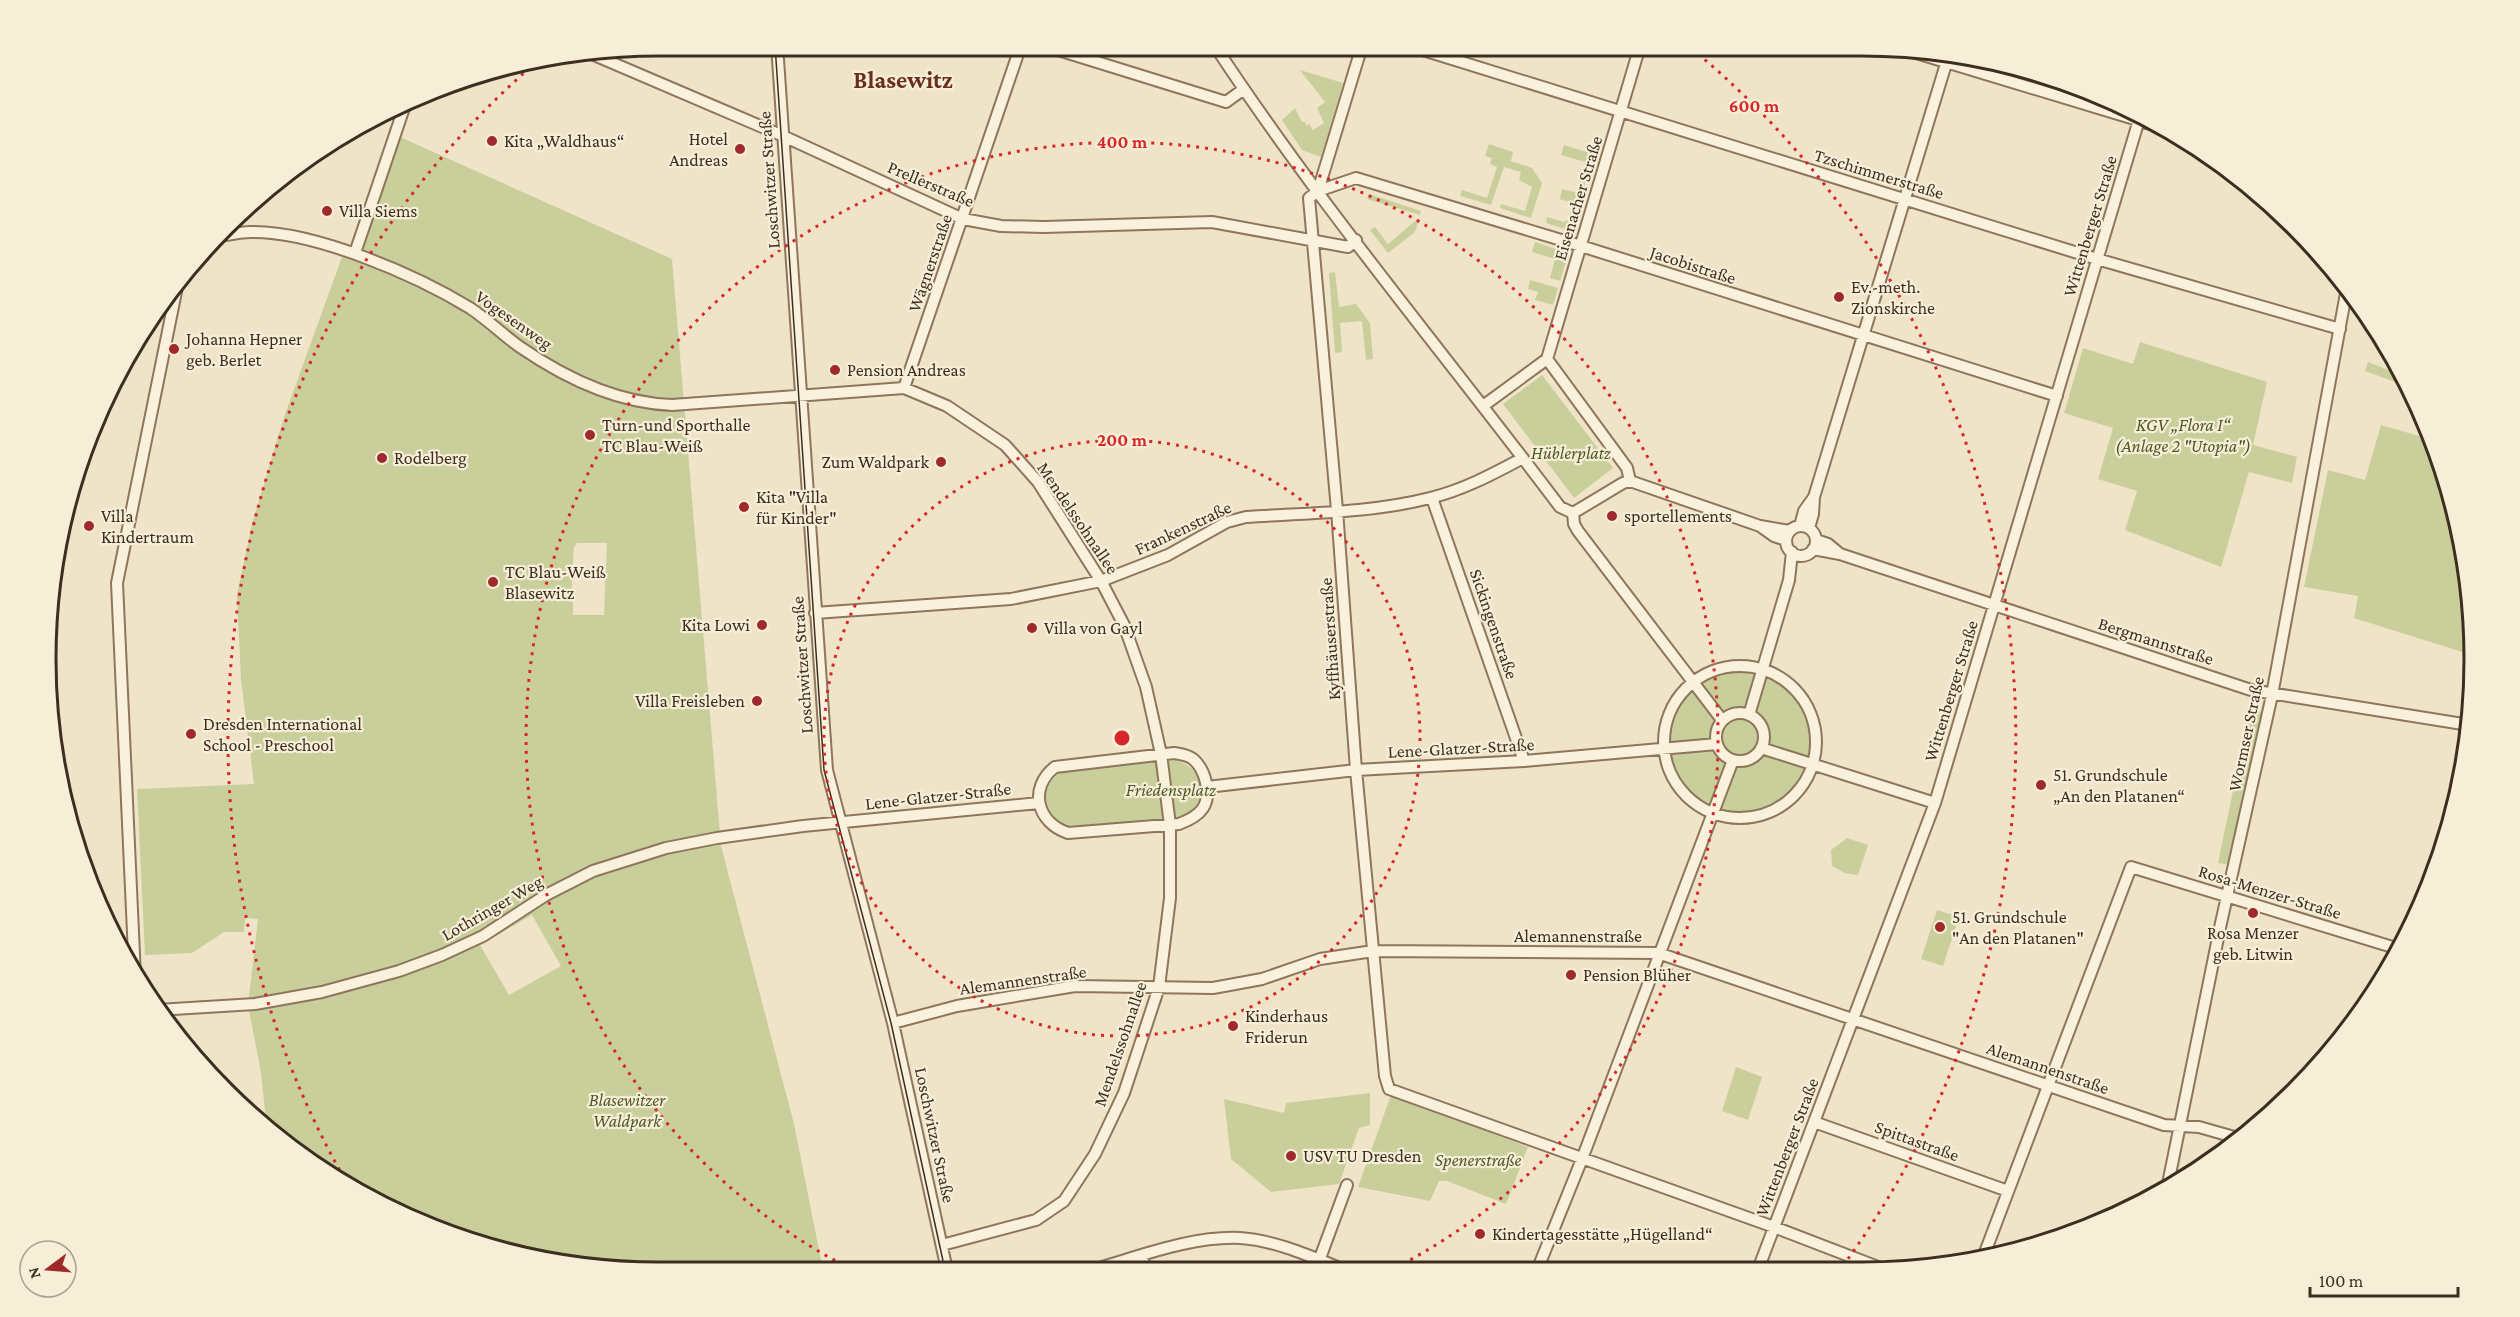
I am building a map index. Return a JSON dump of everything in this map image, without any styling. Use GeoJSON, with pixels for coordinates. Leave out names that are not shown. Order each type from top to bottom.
{"type":"FeatureCollection","features":[{"type":"Feature","properties":{"kind":"street","name":"Loschwitzer Straße"},"geometry":{"type":"LineString","coordinates":[[778,56],[827,770],[893,1023],[945,1262]]}},
{"type":"Feature","properties":{"kind":"street","name":"Wägnerstraße"},"geometry":{"type":"LineString","coordinates":[[904,388],[1017,56]]}},
{"type":"Feature","properties":{"kind":"street"},"geometry":{"type":"LineString","coordinates":[[1078,56],[1226,102],[1244,89]]}},
{"type":"Feature","properties":{"kind":"street"},"geometry":{"type":"LineString","coordinates":[[1222,56],[1318,191],[1522,458],[1560,507],[1573,513]]}},
{"type":"Feature","properties":{"kind":"street"},"geometry":{"type":"LineString","coordinates":[[1318,191],[1359,56]]}},
{"type":"Feature","properties":{"kind":"street","name":"Tzschimmerstraße"},"geometry":{"type":"LineString","coordinates":[[1442,56],[2097,260],[2340,329]]}},
{"type":"Feature","properties":{"kind":"street","name":"Eisenacher Straße"},"geometry":{"type":"LineString","coordinates":[[1547,359],[1637,56]]}},
{"type":"Feature","properties":{"kind":"street","name":"Prellerstraße"},"geometry":{"type":"LineString","coordinates":[[603,59],[783,136],[963,219],[1001,226],[1044,227],[1212,222],[1348,247],[1356,240]]}},
{"type":"Feature","properties":{"kind":"street"},"geometry":{"type":"LineString","coordinates":[[1749,715],[1797,554],[1796,531],[1813,514],[1814,497],[1947,62]]}},
{"type":"Feature","properties":{"kind":"street"},"geometry":{"type":"LineString","coordinates":[[1977,67],[2095,102]]}},
{"type":"Feature","properties":{"kind":"street"},"geometry":{"type":"LineString","coordinates":[[355,253],[402,113]]}},
{"type":"Feature","properties":{"kind":"street","name":"Wittenberger Straße"},"geometry":{"type":"LineString","coordinates":[[1761,1262],[1935,803],[2138,123]]}},
{"type":"Feature","properties":{"kind":"street","name":"Jacobistraße"},"geometry":{"type":"LineString","coordinates":[[1318,191],[1356,178],[1581,246],[2057,396]]}},
{"type":"Feature","properties":{"kind":"street","name":"Kyffhäuserstraße"},"geometry":{"type":"LineString","coordinates":[[1318,191],[1309,198],[1312,240],[1337,510],[1356,770],[1385,1076],[1389,1089],[1582,1159]]}},
{"type":"Feature","properties":{"kind":"street","name":"Vogesenweg"},"geometry":{"type":"LineString","coordinates":[[229,235],[251,232],[291,236],[355,253],[432,286],[471,309],[521,347],[563,373],[626,400],[672,405],[800,396]]}},
{"type":"Feature","properties":{"kind":"street"},"geometry":{"type":"LineString","coordinates":[[134,956],[117,583],[176,297]]}},
{"type":"Feature","properties":{"kind":"street","name":"Wormser Straße"},"geometry":{"type":"LineString","coordinates":[[2169,1177],[2221,923],[2272,695],[2346,299]]}},
{"type":"Feature","properties":{"kind":"street"},"geometry":{"type":"LineString","coordinates":[[1483,406],[1547,359],[1628,468],[1630,481]]}},
{"type":"Feature","properties":{"kind":"street","name":"Mendelssohnallee"},"geometry":{"type":"LineString","coordinates":[[800,396],[904,388],[947,406],[1005,445],[1038,483],[1101,581],[1124,625],[1146,687],[1161,754]]}},
{"type":"Feature","properties":{"kind":"street","name":"Frankenstraße"},"geometry":{"type":"LineString","coordinates":[[815,613],[1011,599],[1101,581],[1168,555],[1227,522],[1246,517],[1398,505],[1432,498],[1483,479],[1522,458]]}},
{"type":"Feature","properties":{"kind":"street"},"geometry":{"type":"LineString","coordinates":[[1573,513],[1630,481],[1760,526],[1796,531],[1814,544],[1797,554]]}},
{"type":"Feature","properties":{"kind":"street","name":"Sickingenstraße"},"geometry":{"type":"LineString","coordinates":[[1432,498],[1524,761]]}},
{"type":"Feature","properties":{"kind":"street"},"geometry":{"type":"LineString","coordinates":[[1573,513],[1574,524],[1578,531],[1722,720]]}},
{"type":"Feature","properties":{"kind":"street","name":"Bergmannstraße"},"geometry":{"type":"LineString","coordinates":[[1814,544],[2272,695],[2460,724]]}},
{"type":"Feature","properties":{"kind":"street"},"geometry":{"type":"LineString","coordinates":[[1738,666],[1762,669],[1792,686],[1810,711],[1816,737],[1813,763],[1806,780],[1795,794],[1778,808],[1759,815],[1744,817],[1712,812],[1690,798],[1672,774],[1665,748],[1669,717],[1675,704],[1694,682],[1720,668],[1738,666]]}},
{"type":"Feature","properties":{"kind":"street"},"geometry":{"type":"LineString","coordinates":[[1735,714],[1749,715],[1755,719],[1763,732],[1761,748],[1752,758],[1733,760],[1725,756],[1717,744],[1716,735],[1722,720],[1735,714]]}},
{"type":"Feature","properties":{"kind":"street","name":"Lene-Glatzer-Straße"},"geometry":{"type":"LineString","coordinates":[[1207,787],[1356,770],[1524,761],[1717,744]]}},
{"type":"Feature","properties":{"kind":"street"},"geometry":{"type":"LineString","coordinates":[[1761,748],[1935,803]]}},
{"type":"Feature","properties":{"kind":"street"},"geometry":{"type":"LineString","coordinates":[[1174,753],[1193,759],[1201,770],[1207,787],[1203,809],[1189,820],[1170,825],[1068,832],[1055,829],[1047,821],[1039,803],[1042,782],[1048,772],[1055,767],[1161,754],[1174,753]]}},
{"type":"Feature","properties":{"kind":"street"},"geometry":{"type":"LineString","coordinates":[[1161,754],[1170,825]]}},
{"type":"Feature","properties":{"kind":"street"},"geometry":{"type":"LineString","coordinates":[[1540,1262],[1582,1159],[1658,953],[1733,760]]}},
{"type":"Feature","properties":{"kind":"street","name":"Lene-Glatzer-Straße"},"geometry":{"type":"LineString","coordinates":[[840,822],[1039,803]]}},
{"type":"Feature","properties":{"kind":"street","name":"Lothringer Weg"},"geometry":{"type":"LineString","coordinates":[[168,1009],[255,1004],[322,992],[399,971],[442,956],[483,936],[546,895],[593,871],[666,848],[717,838],[840,822]]}},
{"type":"Feature","properties":{"kind":"street","name":"Mendelssohnallee"},"geometry":{"type":"LineString","coordinates":[[942,1245],[1036,1220],[1064,1201],[1095,1154],[1124,1094],[1160,987],[1170,898],[1170,825]]}},
{"type":"Feature","properties":{"kind":"street","name":"Rosa-Menzer-Straße"},"geometry":{"type":"LineString","coordinates":[[2048,1086],[2131,867],[2391,947]]}},
{"type":"Feature","properties":{"kind":"street","name":"Alemannenstraße"},"geometry":{"type":"LineString","coordinates":[[893,1023],[957,1006],[1075,986],[1213,988],[1262,979],[1320,959],[1373,951],[1658,953],[2164,1125],[2207,1128],[2231,1136]]}},
{"type":"Feature","properties":{"kind":"street"},"geometry":{"type":"LineString","coordinates":[[1987,1248],[2048,1086]]}},
{"type":"Feature","properties":{"kind":"street","name":"Spittastraße"},"geometry":{"type":"LineString","coordinates":[[1814,1122],[2008,1191]]}},
{"type":"Feature","properties":{"kind":"street"},"geometry":{"type":"LineString","coordinates":[[1582,1159],[1865,1262]]}},
{"type":"Feature","properties":{"kind":"street"},"geometry":{"type":"LineString","coordinates":[[1319,1262],[1347,1185]]}},
{"type":"Feature","properties":{"kind":"street"},"geometry":{"type":"LineString","coordinates":[[1118,1262],[1184,1243],[1240,1238],[1275,1245],[1313,1262]]}},
{"type":"Feature","properties":{"kind":"street"},"geometry":{"type":"LineString","coordinates":[[1142,1255],[1144,1262]]}},
{"type":"Feature","properties":{"kind":"green space"},"geometry":{"type":"Polygon","coordinates":[[[1300,70],[1343,83],[1321,157],[1302,150],[1282,120],[1295,108],[1302,122],[1304,121],[1307,126],[1309,124],[1313,130],[1324,123],[1317,108],[1325,102],[1300,70]]]}},
{"type":"Feature","properties":{"kind":"green space","name":"Blasewitzer Waldpark"},"geometry":{"type":"Polygon","coordinates":[[[400,137],[672,259],[721,846],[794,1124],[821,1262],[658,1262],[580,1256],[502,1241],[428,1216],[357,1181],[323,1160],[266,1116],[261,1073],[248,1005],[258,919],[245,918],[244,932],[224,932],[192,953],[145,955],[137,789],[254,784],[241,680],[237,595],[252,524],[284,417],[342,257],[357,262],[400,137]],[[577,543],[574,547],[571,602],[573,602],[573,615],[604,615],[607,543],[577,543]],[[532,915],[480,945],[509,995],[561,966],[532,915]]]}},
{"type":"Feature","properties":{"kind":"green space"},"geometry":{"type":"Polygon","coordinates":[[[1489,144],[1513,152],[1511,161],[1532,168],[1542,183],[1531,218],[1500,208],[1501,204],[1525,211],[1532,187],[1519,180],[1521,172],[1504,167],[1491,205],[1460,196],[1462,190],[1487,198],[1497,167],[1490,164],[1492,158],[1485,156],[1489,144]]]}},
{"type":"Feature","properties":{"kind":"green space"},"geometry":{"type":"Polygon","coordinates":[[[1564,145],[1593,154],[1584,187],[1578,185],[1585,162],[1561,155],[1564,145]]]}},
{"type":"Feature","properties":{"kind":"green space"},"geometry":{"type":"Polygon","coordinates":[[[1562,189],[1582,194],[1572,228],[1568,230],[1546,223],[1547,217],[1564,222],[1568,220],[1573,203],[1560,199],[1562,189]]]}},
{"type":"Feature","properties":{"kind":"green space"},"geometry":{"type":"Polygon","coordinates":[[[1369,194],[1421,211],[1420,215],[1367,199],[1369,194]]]}},
{"type":"Feature","properties":{"kind":"green space"},"geometry":{"type":"Polygon","coordinates":[[[1415,221],[1418,222],[1415,232],[1388,253],[1370,230],[1375,227],[1388,244],[1415,221]]]}},
{"type":"Feature","properties":{"kind":"green space"},"geometry":{"type":"Polygon","coordinates":[[[1535,242],[1565,252],[1567,258],[1560,281],[1550,278],[1555,259],[1532,252],[1535,242]]]}},
{"type":"Feature","properties":{"kind":"green space"},"geometry":{"type":"Polygon","coordinates":[[[1335,272],[1339,307],[1356,304],[1370,323],[1373,359],[1366,360],[1362,321],[1340,323],[1342,352],[1335,353],[1329,273],[1335,272]]]}},
{"type":"Feature","properties":{"kind":"green space"},"geometry":{"type":"Polygon","coordinates":[[[1530,280],[1558,288],[1553,305],[1535,300],[1538,292],[1528,289],[1530,280]]]}},
{"type":"Feature","properties":{"kind":"green space","name":"KGV „Flora I“ (Anlage 2 \"Utopia\")"},"geometry":{"type":"Polygon","coordinates":[[[2140,342],[2267,382],[2253,445],[2297,457],[2292,483],[2249,472],[2221,567],[2125,530],[2137,491],[2098,479],[2113,428],[2064,413],[2083,348],[2133,364],[2140,342]]]}},
{"type":"Feature","properties":{"kind":"green space"},"geometry":{"type":"Polygon","coordinates":[[[2368,362],[2391,371],[2397,383],[2365,371],[2368,362]]]}},
{"type":"Feature","properties":{"kind":"green space","name":"Hüblerplatz"},"geometry":{"type":"Polygon","coordinates":[[[1542,375],[1613,468],[1574,498],[1503,404],[1542,375]]]}},
{"type":"Feature","properties":{"kind":"green space"},"geometry":{"type":"Polygon","coordinates":[[[2381,425],[2422,437],[2444,502],[2453,541],[2463,619],[2464,652],[2354,618],[2358,596],[2304,587],[2328,470],[2365,480],[2381,425]]]}},
{"type":"Feature","properties":{"kind":"green space"},"geometry":{"type":"Polygon","coordinates":[[[1739,669],[1767,675],[1790,691],[1806,714],[1812,742],[1806,770],[1790,793],[1767,809],[1739,815],[1711,809],[1688,793],[1672,770],[1666,742],[1672,714],[1688,691],[1711,675],[1739,669]]]}},
{"type":"Feature","properties":{"kind":"green space"},"geometry":{"type":"Polygon","coordinates":[[[2250,709],[2263,712],[2231,865],[2218,863],[2250,709]]]}},
{"type":"Feature","properties":{"kind":"green space","name":"Friedensplatz"},"geometry":{"type":"Polygon","coordinates":[[[1175,760],[1194,771],[1201,787],[1197,805],[1180,819],[1069,828],[1052,819],[1048,811],[1046,794],[1049,785],[1062,771],[1175,760]]]}},
{"type":"Feature","properties":{"kind":"green space"},"geometry":{"type":"Polygon","coordinates":[[[1847,838],[1868,845],[1858,875],[1845,873],[1832,866],[1831,850],[1847,838]]]}},
{"type":"Feature","properties":{"kind":"green space"},"geometry":{"type":"Polygon","coordinates":[[[1937,910],[1959,917],[1943,966],[1921,959],[1937,910]]]}},
{"type":"Feature","properties":{"kind":"green space"},"geometry":{"type":"Polygon","coordinates":[[[1736,1067],[1762,1077],[1748,1120],[1722,1111],[1736,1067]]]}},
{"type":"Feature","properties":{"kind":"green space"},"geometry":{"type":"Polygon","coordinates":[[[1370,1093],[1370,1125],[1359,1128],[1339,1184],[1271,1192],[1231,1159],[1224,1099],[1284,1113],[1286,1103],[1370,1093]]]}},
{"type":"Feature","properties":{"kind":"green space","name":"Spenerstraße"},"geometry":{"type":"Polygon","coordinates":[[[1391,1095],[1528,1147],[1506,1204],[1447,1181],[1439,1181],[1430,1201],[1358,1187],[1391,1095]]]}},
{"type":"Feature","properties":{"kind":"tram line"},"geometry":{"type":"LineString","coordinates":[[776,56],[824,770],[891,1023],[943,1262]]}},
{"type":"Feature","properties":{"kind":"place","name":"Kita „Waldhaus“"},"geometry":{"type":"Point","coordinates":[492,141]}},
{"type":"Feature","properties":{"kind":"place","name":"Hotel Andreas"},"geometry":{"type":"Point","coordinates":[740,149]}},
{"type":"Feature","properties":{"kind":"place","name":"Villa Siems"},"geometry":{"type":"Point","coordinates":[327,211]}},
{"type":"Feature","properties":{"kind":"place","name":"Ev.-meth. Zionskirche"},"geometry":{"type":"Point","coordinates":[1839,297]}},
{"type":"Feature","properties":{"kind":"place","name":"Johanna Hepner geb. Berlet"},"geometry":{"type":"Point","coordinates":[174,349]}},
{"type":"Feature","properties":{"kind":"place","name":"Pension Andreas"},"geometry":{"type":"Point","coordinates":[835,370]}},
{"type":"Feature","properties":{"kind":"place","name":"Turn-und Sporthalle TC Blau-Weiß"},"geometry":{"type":"Point","coordinates":[590,435]}},
{"type":"Feature","properties":{"kind":"place","name":"Rodelberg"},"geometry":{"type":"Point","coordinates":[382,458]}},
{"type":"Feature","properties":{"kind":"place","name":"Zum Waldpark"},"geometry":{"type":"Point","coordinates":[941,462]}},
{"type":"Feature","properties":{"kind":"place","name":"Kita \"Villa für Kinder\""},"geometry":{"type":"Point","coordinates":[744,507]}},
{"type":"Feature","properties":{"kind":"place","name":"sportellements"},"geometry":{"type":"Point","coordinates":[1612,516]}},
{"type":"Feature","properties":{"kind":"place","name":"Villa Kindertraum"},"geometry":{"type":"Point","coordinates":[89,526]}},
{"type":"Feature","properties":{"kind":"place","name":"TC Blau-Weiß Blasewitz"},"geometry":{"type":"Point","coordinates":[493,582]}},
{"type":"Feature","properties":{"kind":"place","name":"Kita Lowi"},"geometry":{"type":"Point","coordinates":[762,625]}},
{"type":"Feature","properties":{"kind":"place","name":"Villa von Gayl"},"geometry":{"type":"Point","coordinates":[1032,628]}},
{"type":"Feature","properties":{"kind":"place","name":"Villa Freisleben"},"geometry":{"type":"Point","coordinates":[757,701]}},
{"type":"Feature","properties":{"kind":"place","name":"Dresden International School - Preschool"},"geometry":{"type":"Point","coordinates":[191,734]}},
{"type":"Feature","properties":{"kind":"place","name":"51. Grundschule „An den Platanen“"},"geometry":{"type":"Point","coordinates":[2041,785]}},
{"type":"Feature","properties":{"kind":"place","name":"Rosa Menzer geb. Litwin"},"geometry":{"type":"Point","coordinates":[2253,913]}},
{"type":"Feature","properties":{"kind":"place","name":"51. Grundschule \"An den Platanen\""},"geometry":{"type":"Point","coordinates":[1940,927]}},
{"type":"Feature","properties":{"kind":"place","name":"Pension Blüher"},"geometry":{"type":"Point","coordinates":[1571,975]}},
{"type":"Feature","properties":{"kind":"place","name":"Kinderhaus Friderun"},"geometry":{"type":"Point","coordinates":[1233,1026]}},
{"type":"Feature","properties":{"kind":"place","name":"USV TU Dresden"},"geometry":{"type":"Point","coordinates":[1291,1156]}},
{"type":"Feature","properties":{"kind":"place","name":"Kindertagesstätte „Hügelland“"},"geometry":{"type":"Point","coordinates":[1480,1234]}},
{"type":"Feature","properties":{"kind":"district","name":"Blasewitz"},"geometry":{"type":"Point","coordinates":[903,80]}}]}
